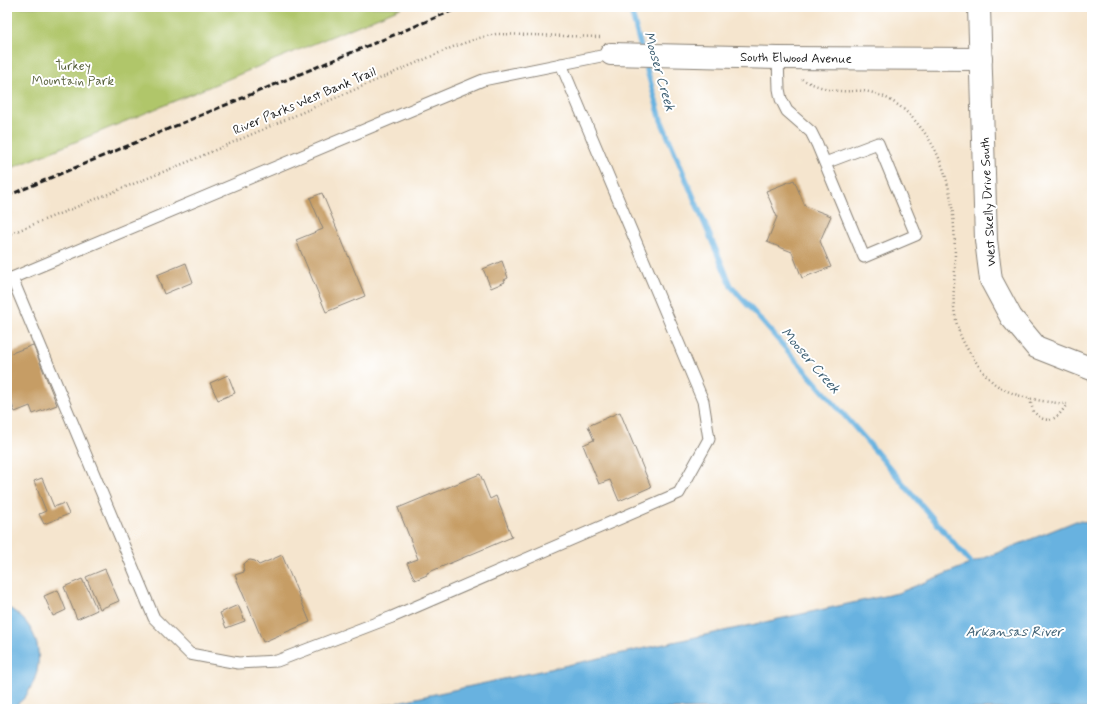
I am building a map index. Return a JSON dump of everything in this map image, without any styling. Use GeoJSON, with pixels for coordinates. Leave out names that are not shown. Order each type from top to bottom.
{"type":"FeatureCollection","features":[{"type":"Feature","properties":{"kind":"street","name":"West Skelly Drive South"},"geometry":{"type":"LineString","coordinates":[[980,7],[986,240],[991,280],[1011,317],[1036,347],[1092,369]]}},
{"type":"Feature","properties":{"kind":"street","name":"South Elwood Avenue"},"geometry":{"type":"LineString","coordinates":[[608,45],[739,57],[981,58]]}},
{"type":"Feature","properties":{"kind":"lane"},"geometry":{"type":"LineString","coordinates":[[561,64],[703,400],[709,439],[679,493],[392,617],[277,662],[238,663],[190,654],[154,618],[10,279],[483,80],[561,64],[608,45]]}},
{"type":"Feature","properties":{"kind":"lane"},"geometry":{"type":"LineString","coordinates":[[778,58],[779,89],[781,99],[787,111],[811,132],[864,256],[916,235],[878,143],[825,163]]}},
{"type":"Feature","properties":{"kind":"path","name":"River Parks West Bank Trail"},"geometry":{"type":"LineString","coordinates":[[7,235],[190,160],[454,47],[479,38],[496,34],[608,45]]}},
{"type":"Feature","properties":{"kind":"path"},"geometry":{"type":"LineString","coordinates":[[1030,399],[1044,402],[1067,404],[1059,416],[1049,420],[1043,419],[1034,412],[1030,399]]}},
{"type":"Feature","properties":{"kind":"green space","name":"Turkey Mountain Park"},"geometry":{"type":"Polygon","coordinates":[[[7,7],[403,7],[7,170],[7,7]]]}},
{"type":"Feature","properties":{"kind":"water","name":"Arkansas River"},"geometry":{"type":"Polygon","coordinates":[[[1076,521],[1092,522],[1092,709],[366,709],[898,593],[1076,521]]]}},
{"type":"Feature","properties":{"kind":"water"},"geometry":{"type":"Polygon","coordinates":[[[7,607],[18,614],[26,622],[32,632],[38,654],[38,666],[30,689],[24,698],[11,709],[7,709],[7,607]]]}},
{"type":"Feature","properties":{"kind":"building"},"geometry":{"type":"Polygon","coordinates":[[[794,180],[805,206],[831,216],[820,241],[831,267],[802,278],[792,252],[767,242],[777,217],[766,191],[794,180]]]}},
{"type":"Feature","properties":{"kind":"building"},"geometry":{"type":"Polygon","coordinates":[[[322,193],[365,296],[326,312],[296,240],[323,229],[310,198],[322,193]]]}},
{"type":"Feature","properties":{"kind":"building"},"geometry":{"type":"Polygon","coordinates":[[[502,261],[508,278],[504,280],[505,282],[491,288],[483,269],[502,261]]]}},
{"type":"Feature","properties":{"kind":"building"},"geometry":{"type":"Polygon","coordinates":[[[186,263],[193,282],[164,294],[157,275],[186,263]]]}},
{"type":"Feature","properties":{"kind":"building"},"geometry":{"type":"Polygon","coordinates":[[[33,345],[57,405],[33,414],[30,406],[15,412],[9,397],[7,398],[7,350],[9,354],[33,345]]]}},
{"type":"Feature","properties":{"kind":"building"},"geometry":{"type":"Polygon","coordinates":[[[228,375],[235,393],[218,400],[210,383],[228,375]]]}},
{"type":"Feature","properties":{"kind":"building"},"geometry":{"type":"Polygon","coordinates":[[[620,412],[651,487],[619,501],[610,480],[599,484],[583,445],[594,440],[588,426],[620,412]]]}},
{"type":"Feature","properties":{"kind":"building"},"geometry":{"type":"Polygon","coordinates":[[[480,474],[490,499],[496,496],[512,537],[427,573],[427,575],[415,580],[407,563],[418,559],[398,508],[480,474]]]}},
{"type":"Feature","properties":{"kind":"building"},"geometry":{"type":"Polygon","coordinates":[[[42,478],[54,507],[64,503],[69,514],[44,524],[39,514],[46,511],[34,481],[42,478]]]}},
{"type":"Feature","properties":{"kind":"building"},"geometry":{"type":"Polygon","coordinates":[[[282,555],[310,622],[263,642],[235,575],[244,572],[243,567],[247,561],[255,561],[259,565],[282,555]]]}},
{"type":"Feature","properties":{"kind":"building"},"geometry":{"type":"Polygon","coordinates":[[[105,569],[119,601],[100,609],[86,577],[105,569]]]}},
{"type":"Feature","properties":{"kind":"building"},"geometry":{"type":"Polygon","coordinates":[[[82,579],[97,610],[77,619],[64,587],[82,579]]]}},
{"type":"Feature","properties":{"kind":"building"},"geometry":{"type":"Polygon","coordinates":[[[58,590],[66,610],[53,616],[44,596],[58,590]]]}},
{"type":"Feature","properties":{"kind":"building"},"geometry":{"type":"Polygon","coordinates":[[[238,605],[245,621],[226,628],[220,613],[238,605]]]}},
{"type":"Feature","properties":{"kind":"waterway","name":"Mooser Creek"},"geometry":{"type":"LineString","coordinates":[[630,7],[642,51]]}},
{"type":"Feature","properties":{"kind":"waterway","name":"Mooser Creek"},"geometry":{"type":"LineString","coordinates":[[644,59],[661,120],[731,286],[971,563],[972,571]]}},
{"type":"Feature","properties":{"kind":"railway"},"geometry":{"type":"LineString","coordinates":[[7,196],[461,7]]}}]}
